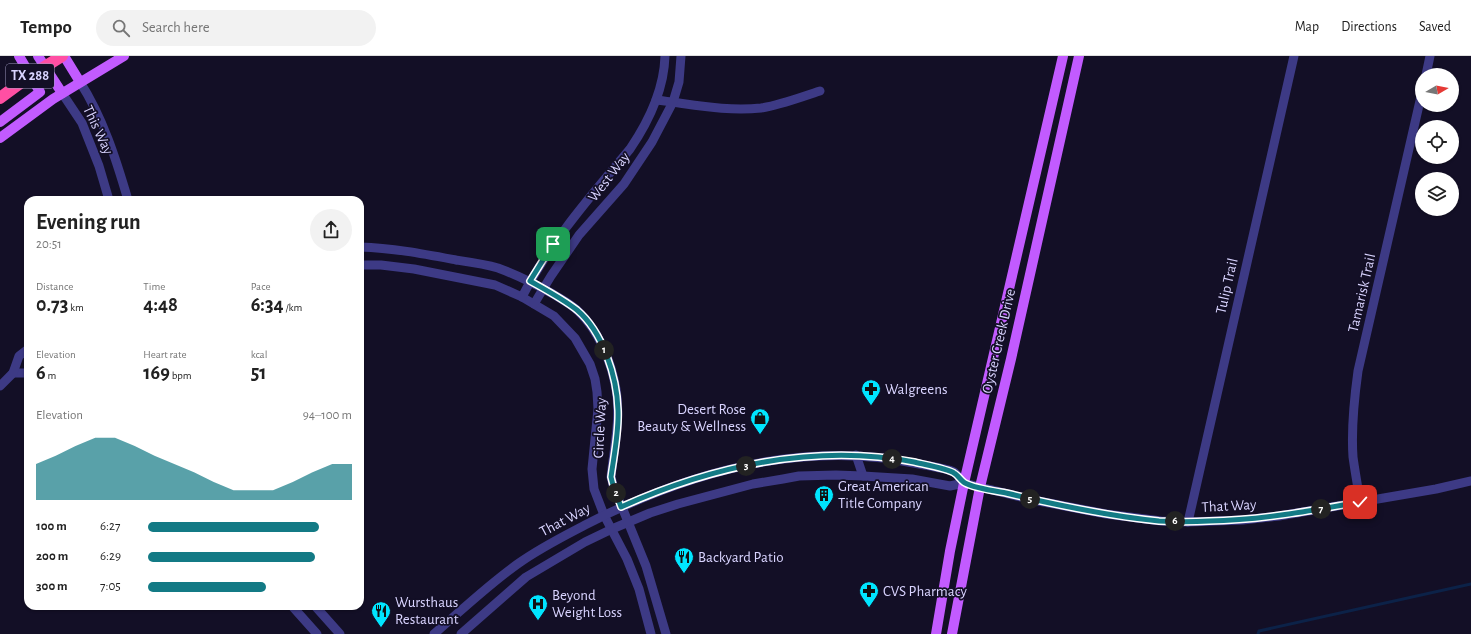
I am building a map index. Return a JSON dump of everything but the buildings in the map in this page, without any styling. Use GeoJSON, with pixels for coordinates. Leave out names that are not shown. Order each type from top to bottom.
{"type":"FeatureCollection","features":[{"type":"Feature","properties":{"kind":"highway","name":"TX 288"},"geometry":{"type":"LineString","coordinates":[[0,98],[27,78],[63,56]]}},
{"type":"Feature","properties":{"kind":"main road"},"geometry":{"type":"LineString","coordinates":[[0,122],[40,92],[19,56]]}},
{"type":"Feature","properties":{"kind":"main road","name":"This Way"},"geometry":{"type":"LineString","coordinates":[[38,56],[62,93]]}},
{"type":"Feature","properties":{"kind":"main road","name":"This Way"},"geometry":{"type":"LineString","coordinates":[[63,56],[80,82]]}},
{"type":"Feature","properties":{"kind":"main road"},"geometry":{"type":"LineString","coordinates":[[0,138],[62,93],[124,56]]}},
{"type":"Feature","properties":{"kind":"main road","name":"Oyster Creek Drive"},"geometry":{"type":"LineString","coordinates":[[936,634],[964,483],[1063,56]]}},
{"type":"Feature","properties":{"kind":"main road","name":"Oyster Creek Drive"},"geometry":{"type":"LineString","coordinates":[[952,634],[970,531],[1080,56]]}},
{"type":"Feature","properties":{"kind":"street","name":"West Way"},"geometry":{"type":"LineString","coordinates":[[522,297],[553,244],[630,149],[648,120],[662,83],[665,56]]}},
{"type":"Feature","properties":{"kind":"street","name":"West Way"},"geometry":{"type":"LineString","coordinates":[[534,304],[579,235],[624,184],[644,156],[673,102],[679,82],[681,56]]}},
{"type":"Feature","properties":{"kind":"street","name":"Tulip Trail"},"geometry":{"type":"LineString","coordinates":[[1188,522],[1294,56]]}},
{"type":"Feature","properties":{"kind":"street"},"geometry":{"type":"LineString","coordinates":[[1427,68],[1430,56]]}},
{"type":"Feature","properties":{"kind":"street","name":"This Way"},"geometry":{"type":"LineString","coordinates":[[80,82],[91,99],[102,123],[118,166],[127,196]]}},
{"type":"Feature","properties":{"kind":"street"},"geometry":{"type":"LineString","coordinates":[[656,100],[726,109],[761,108],[820,91]]}},
{"type":"Feature","properties":{"kind":"street","name":"This Way"},"geometry":{"type":"LineString","coordinates":[[62,93],[82,123],[99,166],[108,196]]}},
{"type":"Feature","properties":{"kind":"street","name":"Tamarisk Trail"},"geometry":{"type":"LineString","coordinates":[[1360,502],[1354,457],[1352,421],[1358,371],[1417,112]]}},
{"type":"Feature","properties":{"kind":"street"},"geometry":{"type":"LineString","coordinates":[[630,149],[644,156]]}},
{"type":"Feature","properties":{"kind":"street","name":"Circle Way"},"geometry":{"type":"LineString","coordinates":[[364,247],[408,250],[496,268],[530,281],[578,311],[588,323],[605,351],[616,390],[618,410],[611,477],[613,485],[646,566],[666,634]]}},
{"type":"Feature","properties":{"kind":"street","name":"Circle Way"},"geometry":{"type":"LineString","coordinates":[[364,265],[381,265],[414,269],[495,285],[522,297],[554,316],[575,338],[583,351],[595,379],[598,409],[592,469],[592,480],[595,493],[604,515],[627,559],[639,589],[651,634]]}},
{"type":"Feature","properties":{"kind":"street"},"geometry":{"type":"LineString","coordinates":[[0,386],[13,373],[19,356],[24,352]]}},
{"type":"Feature","properties":{"kind":"street"},"geometry":{"type":"LineString","coordinates":[[13,373],[24,373]]}},
{"type":"Feature","properties":{"kind":"street"},"geometry":{"type":"LineString","coordinates":[[856,455],[863,476]]}},
{"type":"Feature","properties":{"kind":"street","name":"That Way"},"geometry":{"type":"LineString","coordinates":[[434,634],[482,592],[519,563],[550,543],[621,507],[674,485],[750,465],[781,459],[812,456],[856,455],[913,462],[953,472],[964,483]]}},
{"type":"Feature","properties":{"kind":"street","name":"That Way"},"geometry":{"type":"LineString","coordinates":[[461,634],[526,577],[586,542],[612,529],[650,513],[678,504],[752,484],[799,476],[863,476],[912,479],[950,486],[964,483],[1033,500],[1106,514],[1161,521],[1188,522],[1243,520],[1279,516],[1471,481]]}},
{"type":"Feature","properties":{"kind":"street"},"geometry":{"type":"LineString","coordinates":[[295,610],[316,634]]}},
{"type":"Feature","properties":{"kind":"street"},"geometry":{"type":"LineString","coordinates":[[319,610],[340,634]]}},
{"type":"Feature","properties":{"kind":"waterway"},"geometry":{"type":"LineString","coordinates":[[1258,634],[1259,631],[1471,584]]}},
{"type":"Feature","properties":{"kind":"place","name":"Walgreens"},"geometry":{"type":"Point","coordinates":[871,406]}},
{"type":"Feature","properties":{"kind":"place","name":"Desert Rose Beauty & Wellness"},"geometry":{"type":"Point","coordinates":[760,435]}},
{"type":"Feature","properties":{"kind":"place","name":"Great American Title Company"},"geometry":{"type":"Point","coordinates":[824,512]}},
{"type":"Feature","properties":{"kind":"place","name":"Backyard Patio"},"geometry":{"type":"Point","coordinates":[684,574]}},
{"type":"Feature","properties":{"kind":"place","name":"CVS Pharmacy"},"geometry":{"type":"Point","coordinates":[869,608]}},
{"type":"Feature","properties":{"kind":"place","name":"Beyond Weight Loss"},"geometry":{"type":"Point","coordinates":[538,621]}},
{"type":"Feature","properties":{"kind":"place","name":"Wursthaus Restaurant"},"geometry":{"type":"Point","coordinates":[381,628]}},
{"type":"Feature","properties":{"kind":"route"},"geometry":{"type":"LineString","coordinates":[[553,244],[530,281],[578,311],[597,336],[605,351],[616,390],[618,410],[611,477],[621,507],[674,485],[727,470],[781,459],[856,455],[913,462],[953,472],[964,483],[1033,500],[1106,514],[1161,521],[1188,522],[1243,520],[1279,516],[1360,502]]}}]}
